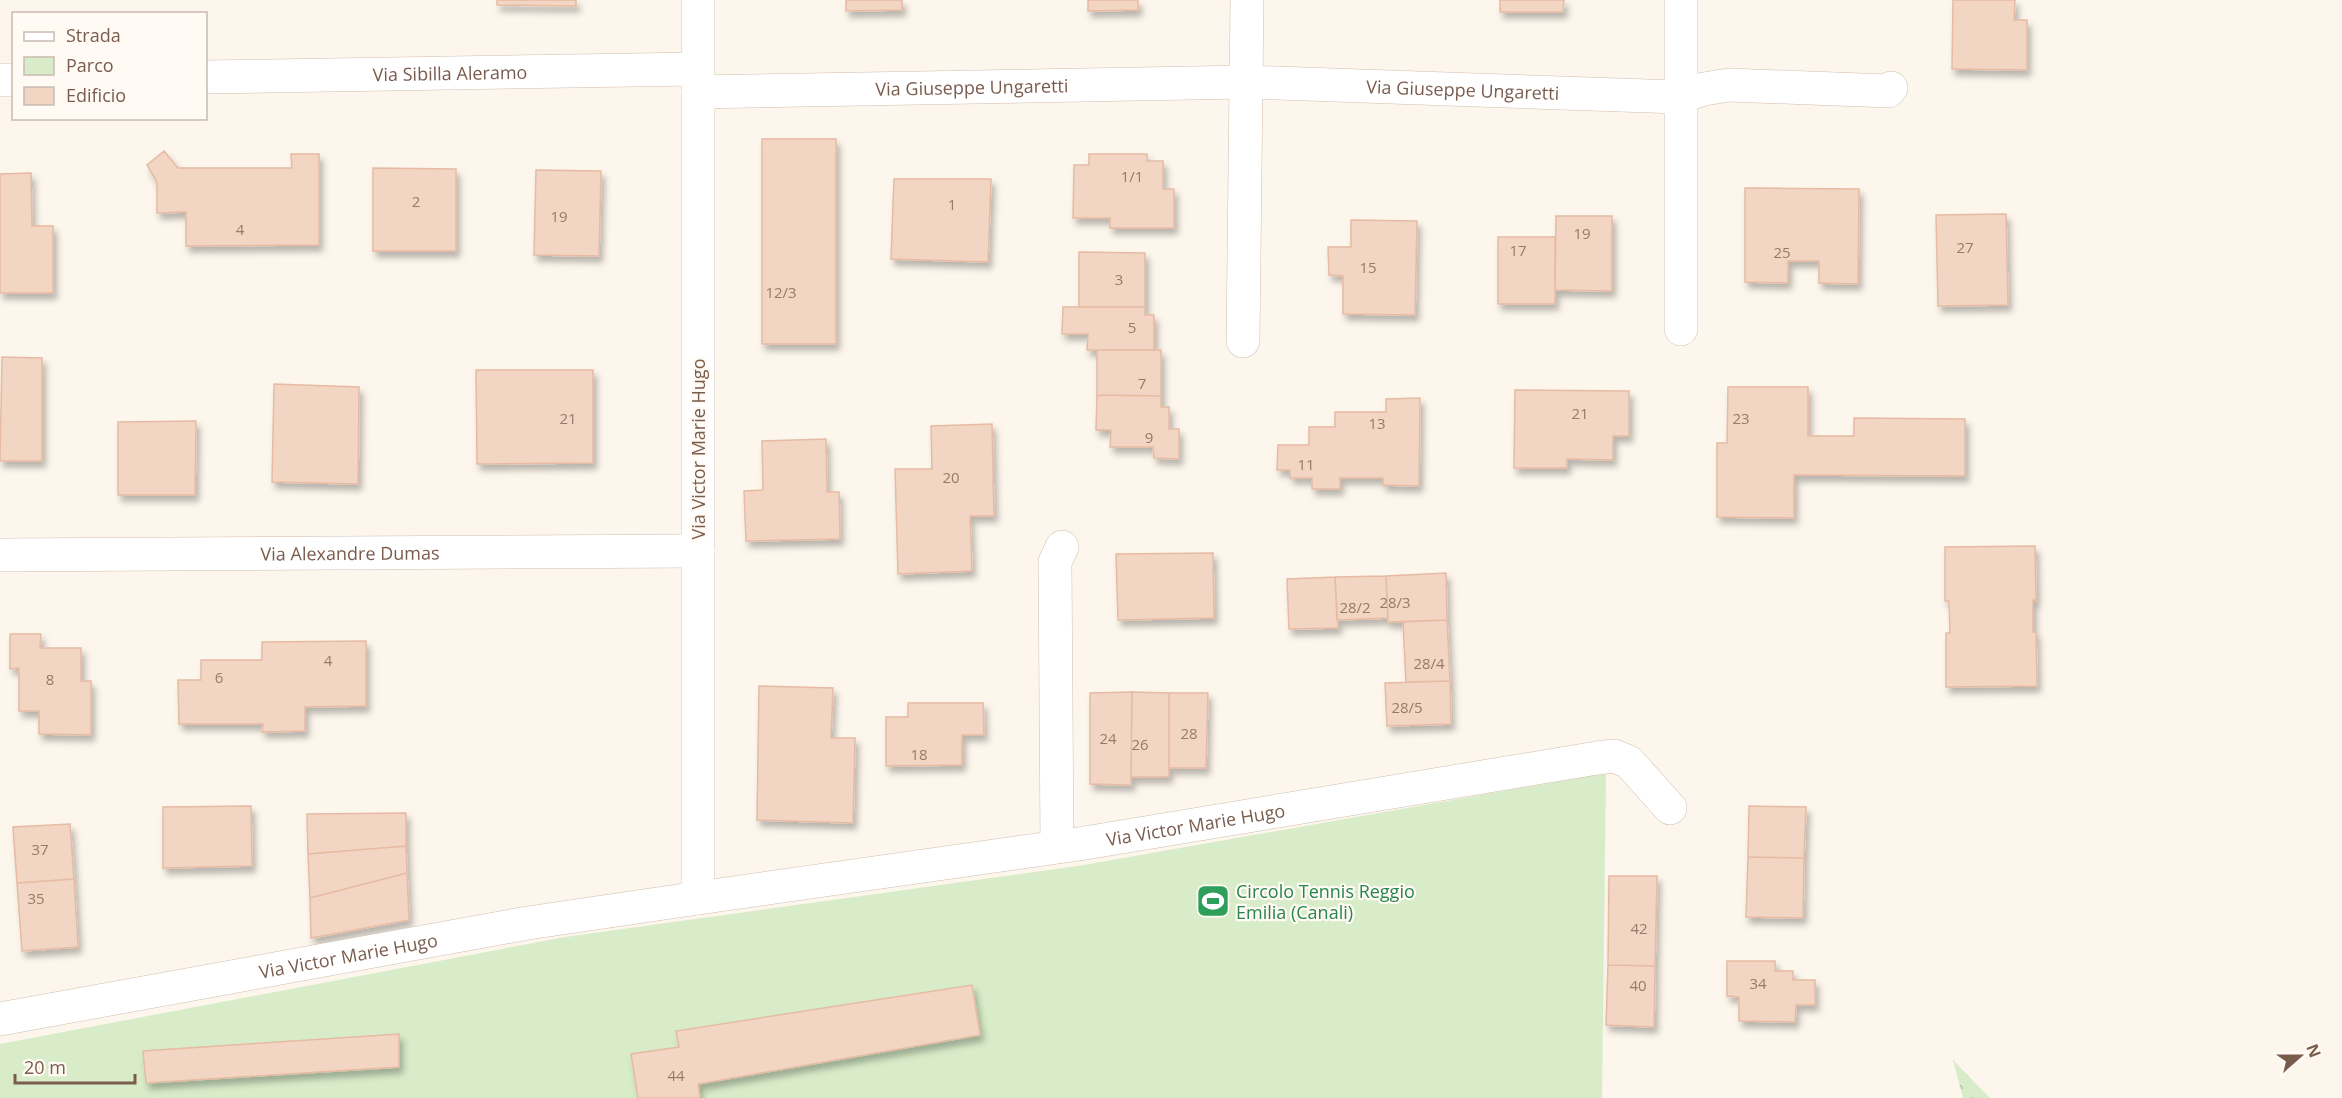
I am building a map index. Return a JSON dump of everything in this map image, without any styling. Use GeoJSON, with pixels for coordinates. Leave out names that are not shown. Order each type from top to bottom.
{"type":"FeatureCollection","features":[{"type":"Feature","properties":{"kind":"street","name":"Via Victor Marie Hugo"},"geometry":{"type":"LineString","coordinates":[[698,0],[698,898]]}},
{"type":"Feature","properties":{"kind":"street"},"geometry":{"type":"LineString","coordinates":[[1242,341],[1248,0]]}},
{"type":"Feature","properties":{"kind":"street"},"geometry":{"type":"LineString","coordinates":[[1681,0],[1679,97],[1682,329]]}},
{"type":"Feature","properties":{"kind":"street","name":"Via Sibilla Aleramo"},"geometry":{"type":"LineString","coordinates":[[207,77],[698,81]]}},
{"type":"Feature","properties":{"kind":"street","name":"Via Giuseppe Ungaretti"},"geometry":{"type":"LineString","coordinates":[[698,81],[1245,82],[1679,97],[1704,89],[1730,86],[1888,91],[1891,88]]}},
{"type":"Feature","properties":{"kind":"street"},"geometry":{"type":"LineString","coordinates":[[1057,846],[1055,562],[1062,547]]}},
{"type":"Feature","properties":{"kind":"street","name":"Via Alexandre Dumas"},"geometry":{"type":"LineString","coordinates":[[0,555],[698,551]]}},
{"type":"Feature","properties":{"kind":"street","name":"Via Victor Marie Hugo"},"geometry":{"type":"LineString","coordinates":[[0,1019],[528,923],[1057,846],[1614,756],[1629,762],[1670,808]]}},
{"type":"Feature","properties":{"kind":"green space","name":"Circolo Tennis Reggio Emilia (Canali)"},"geometry":{"type":"Polygon","coordinates":[[[1606,773],[1602,1098],[0,1098],[0,1044],[565,937],[1078,866],[1606,773]]]}},
{"type":"Feature","properties":{"kind":"green space"},"geometry":{"type":"Polygon","coordinates":[[[1953,1060],[1990,1098],[1963,1098],[1953,1060]]]}},
{"type":"Feature","properties":{"kind":"building"},"geometry":{"type":"Polygon","coordinates":[[[497,0],[576,0],[576,6],[497,5],[497,0]]]}},
{"type":"Feature","properties":{"kind":"building"},"geometry":{"type":"Polygon","coordinates":[[[846,0],[902,0],[902,10],[846,11],[846,0]]]}},
{"type":"Feature","properties":{"kind":"building"},"geometry":{"type":"Polygon","coordinates":[[[1088,0],[1138,0],[1138,10],[1088,11],[1088,0]]]}},
{"type":"Feature","properties":{"kind":"building"},"geometry":{"type":"Polygon","coordinates":[[[1500,0],[1564,0],[1563,12],[1500,12],[1500,0]]]}},
{"type":"Feature","properties":{"kind":"building"},"geometry":{"type":"Polygon","coordinates":[[[1953,0],[2015,0],[2014,20],[2027,20],[2027,70],[1952,69],[1953,0]]]}},
{"type":"Feature","properties":{"kind":"building"},"geometry":{"type":"Polygon","coordinates":[[[762,139],[836,139],[836,344],[762,344],[762,139]]]}},
{"type":"Feature","properties":{"kind":"building"},"geometry":{"type":"Polygon","coordinates":[[[164,151],[178,168],[292,168],[291,154],[319,154],[319,245],[186,246],[186,212],[157,213],[157,182],[147,165],[164,151]]]}},
{"type":"Feature","properties":{"kind":"building"},"geometry":{"type":"Polygon","coordinates":[[[1089,154],[1147,154],[1147,161],[1163,161],[1163,189],[1174,189],[1174,228],[1110,228],[1110,218],[1073,218],[1074,165],[1089,165],[1089,154]]]}},
{"type":"Feature","properties":{"kind":"building"},"geometry":{"type":"Polygon","coordinates":[[[373,168],[456,169],[456,251],[373,251],[373,168]]]}},
{"type":"Feature","properties":{"kind":"building"},"geometry":{"type":"Polygon","coordinates":[[[536,170],[601,171],[599,256],[534,255],[536,170]]]}},
{"type":"Feature","properties":{"kind":"building"},"geometry":{"type":"Polygon","coordinates":[[[31,173],[32,226],[53,226],[53,293],[0,293],[0,174],[31,173]]]}},
{"type":"Feature","properties":{"kind":"building"},"geometry":{"type":"Polygon","coordinates":[[[894,179],[991,179],[988,262],[891,259],[894,179]]]}},
{"type":"Feature","properties":{"kind":"building"},"geometry":{"type":"Polygon","coordinates":[[[1745,188],[1859,189],[1858,284],[1819,283],[1819,261],[1788,261],[1788,283],[1745,282],[1745,188]]]}},
{"type":"Feature","properties":{"kind":"building"},"geometry":{"type":"Polygon","coordinates":[[[2006,214],[2008,305],[1938,306],[1936,215],[2006,214]]]}},
{"type":"Feature","properties":{"kind":"building"},"geometry":{"type":"Polygon","coordinates":[[[1556,216],[1612,216],[1612,291],[1555,290],[1556,216]]]}},
{"type":"Feature","properties":{"kind":"building"},"geometry":{"type":"Polygon","coordinates":[[[1351,220],[1417,221],[1415,315],[1343,314],[1343,276],[1329,275],[1328,247],[1351,247],[1351,220]]]}},
{"type":"Feature","properties":{"kind":"building"},"geometry":{"type":"Polygon","coordinates":[[[1498,237],[1555,237],[1555,304],[1498,304],[1498,237]]]}},
{"type":"Feature","properties":{"kind":"building"},"geometry":{"type":"Polygon","coordinates":[[[1079,252],[1145,253],[1145,307],[1079,307],[1079,252]]]}},
{"type":"Feature","properties":{"kind":"building"},"geometry":{"type":"Polygon","coordinates":[[[1063,307],[1145,307],[1145,315],[1154,315],[1154,350],[1087,350],[1088,334],[1062,334],[1063,307]]]}},
{"type":"Feature","properties":{"kind":"building"},"geometry":{"type":"Polygon","coordinates":[[[1097,350],[1161,350],[1161,396],[1097,395],[1097,350]]]}},
{"type":"Feature","properties":{"kind":"building"},"geometry":{"type":"Polygon","coordinates":[[[2,357],[42,358],[42,461],[0,461],[2,357]]]}},
{"type":"Feature","properties":{"kind":"building"},"geometry":{"type":"Polygon","coordinates":[[[476,370],[593,370],[593,463],[477,464],[476,370]]]}},
{"type":"Feature","properties":{"kind":"building"},"geometry":{"type":"Polygon","coordinates":[[[274,384],[359,387],[358,484],[272,482],[274,384]]]}},
{"type":"Feature","properties":{"kind":"building"},"geometry":{"type":"Polygon","coordinates":[[[1728,387],[1808,387],[1808,436],[1854,436],[1854,418],[1965,419],[1965,476],[1794,475],[1794,518],[1717,517],[1717,443],[1727,443],[1728,387]]]}},
{"type":"Feature","properties":{"kind":"building"},"geometry":{"type":"Polygon","coordinates":[[[1515,390],[1629,391],[1629,436],[1613,436],[1613,460],[1567,459],[1567,468],[1514,468],[1515,390]]]}},
{"type":"Feature","properties":{"kind":"building"},"geometry":{"type":"Polygon","coordinates":[[[1097,395],[1161,396],[1161,407],[1169,407],[1169,429],[1179,429],[1179,459],[1154,458],[1153,447],[1110,447],[1111,430],[1096,430],[1097,395]]]}},
{"type":"Feature","properties":{"kind":"building"},"geometry":{"type":"Polygon","coordinates":[[[1420,398],[1419,486],[1383,485],[1383,478],[1340,478],[1340,489],[1312,489],[1312,478],[1290,478],[1290,470],[1277,470],[1278,445],[1309,445],[1309,427],[1335,427],[1335,412],[1386,412],[1386,399],[1420,398]]]}},
{"type":"Feature","properties":{"kind":"building"},"geometry":{"type":"Polygon","coordinates":[[[196,421],[195,495],[118,495],[118,422],[196,421]]]}},
{"type":"Feature","properties":{"kind":"building"},"geometry":{"type":"Polygon","coordinates":[[[992,424],[994,516],[970,516],[972,571],[898,574],[895,469],[932,469],[931,426],[992,424]]]}},
{"type":"Feature","properties":{"kind":"building"},"geometry":{"type":"Polygon","coordinates":[[[826,439],[827,492],[839,492],[840,539],[746,541],[744,491],[763,490],[762,441],[826,439]]]}},
{"type":"Feature","properties":{"kind":"building"},"geometry":{"type":"Polygon","coordinates":[[[2035,546],[2036,601],[2033,600],[2033,632],[2036,632],[2037,686],[1946,687],[1946,633],[1950,633],[1949,601],[1945,601],[1945,547],[2035,546]]]}},
{"type":"Feature","properties":{"kind":"building"},"geometry":{"type":"Polygon","coordinates":[[[1213,553],[1214,618],[1118,620],[1116,554],[1213,553]]]}},
{"type":"Feature","properties":{"kind":"building"},"geometry":{"type":"Polygon","coordinates":[[[1446,573],[1447,620],[1388,622],[1386,576],[1446,573]]]}},
{"type":"Feature","properties":{"kind":"building"},"geometry":{"type":"Polygon","coordinates":[[[1386,576],[1388,618],[1337,620],[1335,577],[1386,576]]]}},
{"type":"Feature","properties":{"kind":"building"},"geometry":{"type":"Polygon","coordinates":[[[1335,577],[1338,628],[1289,629],[1287,579],[1335,577]]]}},
{"type":"Feature","properties":{"kind":"building"},"geometry":{"type":"Polygon","coordinates":[[[1447,620],[1450,681],[1406,682],[1403,622],[1447,620]]]}},
{"type":"Feature","properties":{"kind":"building"},"geometry":{"type":"Polygon","coordinates":[[[10,634],[41,634],[40,648],[81,648],[81,681],[91,681],[91,735],[39,734],[39,711],[19,711],[19,668],[10,669],[10,634]]]}},
{"type":"Feature","properties":{"kind":"building"},"geometry":{"type":"Polygon","coordinates":[[[366,641],[366,706],[305,707],[305,731],[262,732],[263,724],[179,724],[178,680],[201,680],[201,660],[262,660],[262,642],[366,641]]]}},
{"type":"Feature","properties":{"kind":"building"},"geometry":{"type":"Polygon","coordinates":[[[1450,681],[1451,724],[1387,726],[1385,683],[1450,681]]]}},
{"type":"Feature","properties":{"kind":"building"},"geometry":{"type":"Polygon","coordinates":[[[759,686],[833,688],[831,738],[855,738],[853,823],[757,820],[759,686]]]}},
{"type":"Feature","properties":{"kind":"building"},"geometry":{"type":"Polygon","coordinates":[[[1132,692],[1169,693],[1169,777],[1131,777],[1132,692]]]}},
{"type":"Feature","properties":{"kind":"building"},"geometry":{"type":"Polygon","coordinates":[[[1132,692],[1131,785],[1090,784],[1090,693],[1132,692]]]}},
{"type":"Feature","properties":{"kind":"building"},"geometry":{"type":"Polygon","coordinates":[[[1169,693],[1208,693],[1206,768],[1169,768],[1169,693]]]}},
{"type":"Feature","properties":{"kind":"building"},"geometry":{"type":"Polygon","coordinates":[[[908,703],[983,703],[984,735],[962,735],[962,765],[886,766],[886,717],[908,717],[908,703]]]}},
{"type":"Feature","properties":{"kind":"building"},"geometry":{"type":"Polygon","coordinates":[[[251,806],[252,866],[163,868],[163,807],[251,806]]]}},
{"type":"Feature","properties":{"kind":"building"},"geometry":{"type":"Polygon","coordinates":[[[1749,806],[1806,807],[1804,858],[1748,857],[1749,806]]]}},
{"type":"Feature","properties":{"kind":"building"},"geometry":{"type":"Polygon","coordinates":[[[406,813],[406,846],[308,854],[307,814],[406,813]]]}},
{"type":"Feature","properties":{"kind":"building"},"geometry":{"type":"Polygon","coordinates":[[[70,824],[74,879],[17,883],[13,827],[70,824]]]}},
{"type":"Feature","properties":{"kind":"building"},"geometry":{"type":"Polygon","coordinates":[[[406,846],[407,873],[310,898],[308,854],[406,846]]]}},
{"type":"Feature","properties":{"kind":"building"},"geometry":{"type":"Polygon","coordinates":[[[1748,857],[1804,858],[1803,918],[1746,917],[1748,857]]]}},
{"type":"Feature","properties":{"kind":"building"},"geometry":{"type":"Polygon","coordinates":[[[407,873],[409,920],[311,938],[310,898],[407,873]]]}},
{"type":"Feature","properties":{"kind":"building"},"geometry":{"type":"Polygon","coordinates":[[[1609,876],[1657,876],[1655,966],[1608,965],[1609,876]]]}},
{"type":"Feature","properties":{"kind":"building"},"geometry":{"type":"Polygon","coordinates":[[[74,879],[78,947],[22,951],[17,883],[74,879]]]}},
{"type":"Feature","properties":{"kind":"building"},"geometry":{"type":"Polygon","coordinates":[[[1727,961],[1775,961],[1775,971],[1793,971],[1793,980],[1815,980],[1815,1005],[1796,1005],[1795,1022],[1739,1021],[1739,997],[1727,996],[1727,961]]]}},
{"type":"Feature","properties":{"kind":"building"},"geometry":{"type":"Polygon","coordinates":[[[1608,965],[1655,966],[1654,1027],[1606,1025],[1608,965]]]}},
{"type":"Feature","properties":{"kind":"building"},"geometry":{"type":"Polygon","coordinates":[[[972,985],[980,1035],[698,1084],[700,1098],[638,1098],[631,1054],[679,1047],[676,1031],[972,985]]]}},
{"type":"Feature","properties":{"kind":"building"},"geometry":{"type":"Polygon","coordinates":[[[399,1034],[399,1067],[146,1083],[143,1051],[399,1034]]]}},
{"type":"Feature","properties":{"kind":"place","name":"Circolo Tennis Reggio Emilia (Canali)"},"geometry":{"type":"Point","coordinates":[1213,901]}}]}
